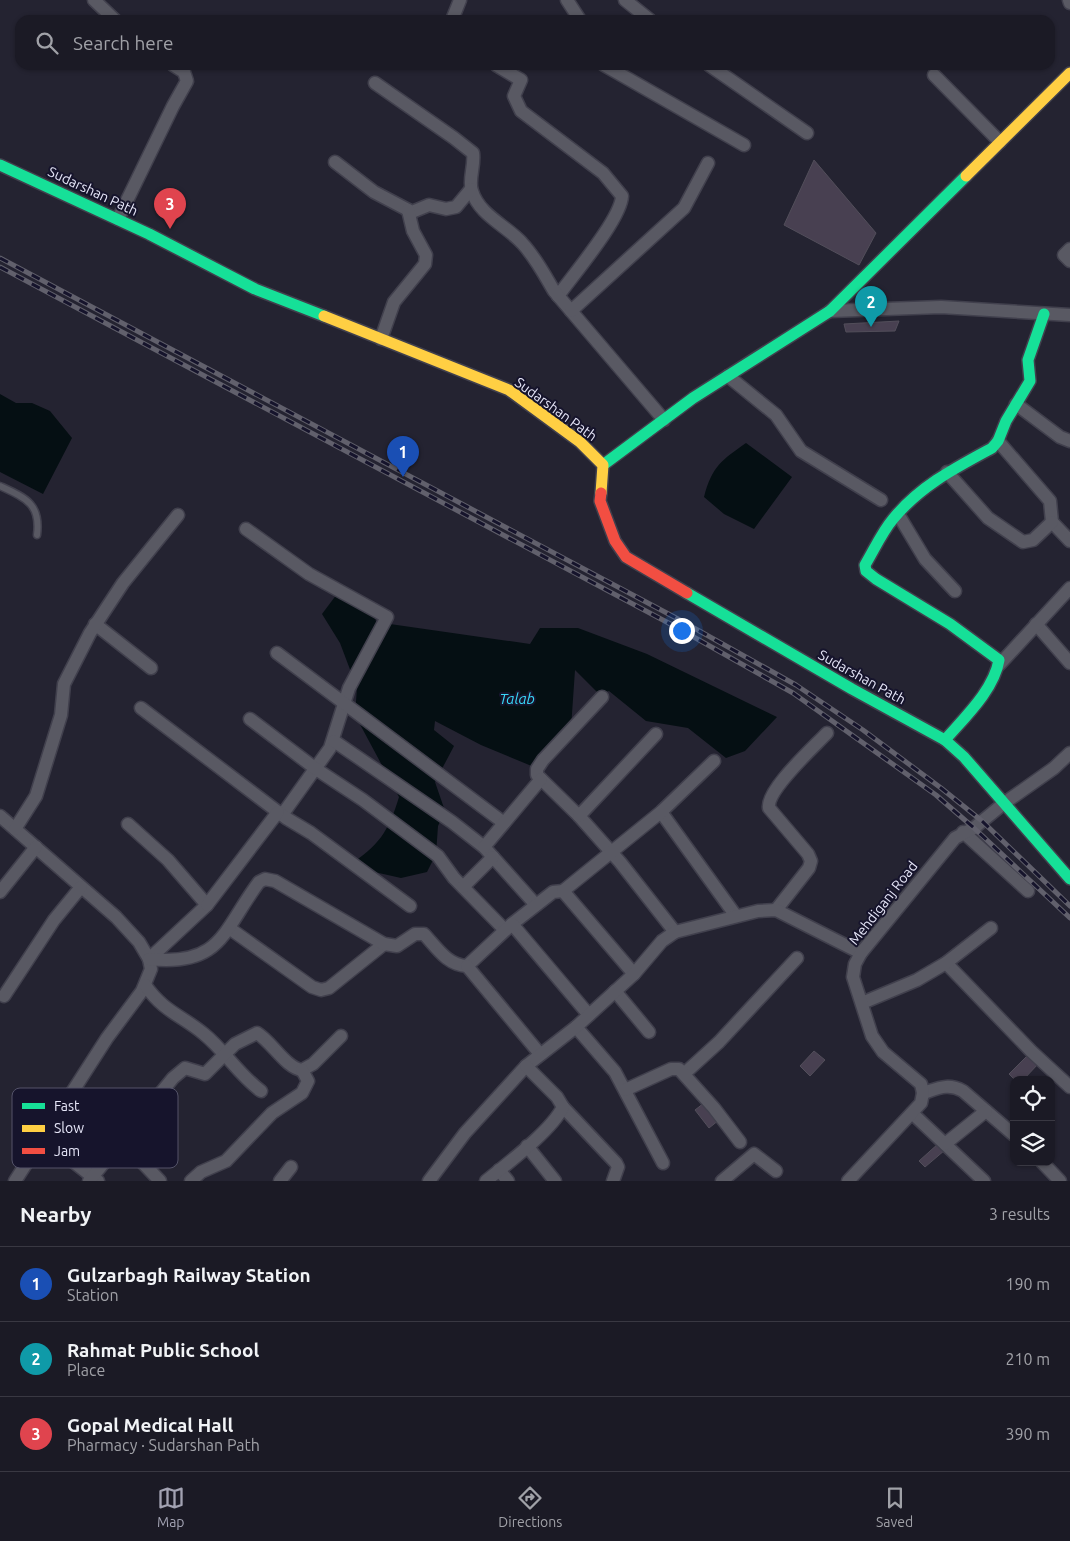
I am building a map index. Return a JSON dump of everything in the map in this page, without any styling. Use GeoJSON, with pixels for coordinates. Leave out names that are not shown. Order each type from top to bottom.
{"type":"FeatureCollection","features":[{"type":"Feature","properties":{"kind":"main road"},"geometry":{"type":"LineString","coordinates":[[603,465],[728,376],[830,311],[1070,73]]}},
{"type":"Feature","properties":{"kind":"main road","name":"Sudarshan Path"},"geometry":{"type":"LineString","coordinates":[[0,165],[118,219],[255,289],[509,390],[580,442],[603,465],[600,501],[615,541],[626,556],[852,689],[945,740],[964,757],[1070,879]]}},
{"type":"Feature","properties":{"kind":"main road"},"geometry":{"type":"LineString","coordinates":[[945,740],[967,714],[999,664],[996,657],[950,624],[876,578],[866,570],[865,565],[867,558],[898,514],[919,492],[947,472],[992,448],[998,441],[1016,404],[1030,381],[1028,360],[1044,314]]}},
{"type":"Feature","properties":{"kind":"street"},"geometry":{"type":"LineString","coordinates":[[94,0],[110,15]]}},
{"type":"Feature","properties":{"kind":"street"},"geometry":{"type":"LineString","coordinates":[[454,15],[460,0]]}},
{"type":"Feature","properties":{"kind":"street"},"geometry":{"type":"LineString","coordinates":[[567,0],[577,15]]}},
{"type":"Feature","properties":{"kind":"street"},"geometry":{"type":"LineString","coordinates":[[625,0],[644,15]]}},
{"type":"Feature","properties":{"kind":"street"},"geometry":{"type":"LineString","coordinates":[[118,219],[169,114],[187,82],[184,72],[181,70]]}},
{"type":"Feature","properties":{"kind":"street"},"geometry":{"type":"LineString","coordinates":[[504,70],[521,80],[514,96],[521,111],[602,173],[622,196],[622,202],[610,223],[558,296]]}},
{"type":"Feature","properties":{"kind":"street"},"geometry":{"type":"LineString","coordinates":[[613,70],[744,145]]}},
{"type":"Feature","properties":{"kind":"street"},"geometry":{"type":"LineString","coordinates":[[715,70],[807,133]]}},
{"type":"Feature","properties":{"kind":"street"},"geometry":{"type":"LineString","coordinates":[[934,75],[1000,142]]}},
{"type":"Feature","properties":{"kind":"street"},"geometry":{"type":"LineString","coordinates":[[375,83],[473,153],[471,189],[479,206],[512,233],[533,255],[558,296],[664,420]]}},
{"type":"Feature","properties":{"kind":"street"},"geometry":{"type":"LineString","coordinates":[[335,162],[374,192],[408,210],[417,211],[430,205],[446,209],[456,207],[471,189]]}},
{"type":"Feature","properties":{"kind":"street"},"geometry":{"type":"LineString","coordinates":[[571,311],[684,208],[708,163]]}},
{"type":"Feature","properties":{"kind":"street"},"geometry":{"type":"LineString","coordinates":[[381,338],[394,302],[425,264],[426,256],[413,231],[408,210]]}},
{"type":"Feature","properties":{"kind":"street"},"geometry":{"type":"LineString","coordinates":[[1070,249],[1064,255],[1070,261]]}},
{"type":"Feature","properties":{"kind":"street"},"geometry":{"type":"LineString","coordinates":[[830,311],[941,307],[1070,315]]}},
{"type":"Feature","properties":{"kind":"street"},"geometry":{"type":"LineString","coordinates":[[728,376],[776,415],[801,451],[881,500]]}},
{"type":"Feature","properties":{"kind":"street"},"geometry":{"type":"LineString","coordinates":[[1016,404],[1060,437],[1070,441]]}},
{"type":"Feature","properties":{"kind":"street"},"geometry":{"type":"LineString","coordinates":[[998,441],[1050,501],[1052,522],[1070,541]]}},
{"type":"Feature","properties":{"kind":"street"},"geometry":{"type":"LineString","coordinates":[[947,472],[988,518],[1023,542],[1033,540],[1052,522]]}},
{"type":"Feature","properties":{"kind":"street"},"geometry":{"type":"LineString","coordinates":[[898,514],[926,559],[955,591]]}},
{"type":"Feature","properties":{"kind":"street"},"geometry":{"type":"LineString","coordinates":[[15,829],[36,796],[61,715],[64,684],[95,624],[123,583],[178,515]]}},
{"type":"Feature","properties":{"kind":"street"},"geometry":{"type":"LineString","coordinates":[[149,959],[207,905],[316,769],[334,741],[349,688],[387,617],[309,574],[246,529]]}},
{"type":"Feature","properties":{"kind":"street"},"geometry":{"type":"LineString","coordinates":[[999,664],[1070,588]]}},
{"type":"Feature","properties":{"kind":"street"},"geometry":{"type":"LineString","coordinates":[[95,624],[151,668]]}},
{"type":"Feature","properties":{"kind":"street"},"geometry":{"type":"LineString","coordinates":[[1036,624],[1070,663]]}},
{"type":"Feature","properties":{"kind":"street"},"geometry":{"type":"LineString","coordinates":[[277,653],[504,823]]}},
{"type":"Feature","properties":{"kind":"street"},"geometry":{"type":"LineString","coordinates":[[602,697],[543,760],[537,769],[537,775],[579,816],[610,851],[675,932]]}},
{"type":"Feature","properties":{"kind":"street"},"geometry":{"type":"LineString","coordinates":[[141,708],[280,814],[311,833],[410,906]]}},
{"type":"Feature","properties":{"kind":"street"},"geometry":{"type":"LineString","coordinates":[[250,719],[316,769],[363,800],[438,856],[463,888],[508,927],[589,1015]]}},
{"type":"Feature","properties":{"kind":"street"},"geometry":{"type":"LineString","coordinates":[[776,910],[809,868],[811,861],[808,854],[769,808],[768,804],[771,795],[789,773],[827,733]]}},
{"type":"Feature","properties":{"kind":"street"},"geometry":{"type":"LineString","coordinates":[[579,816],[656,734]]}},
{"type":"Feature","properties":{"kind":"street"},"geometry":{"type":"LineString","coordinates":[[334,741],[484,847],[536,904]]}},
{"type":"Feature","properties":{"kind":"street","name":"Mehdiganj Road"},"geometry":{"type":"LineString","coordinates":[[923,1093],[920,1084],[883,1052],[872,1036],[853,977],[855,964],[861,953],[949,844],[963,832],[974,828],[1003,804],[1054,768],[1070,753]]}},
{"type":"Feature","properties":{"kind":"street"},"geometry":{"type":"LineString","coordinates":[[467,966],[508,927],[536,904],[553,892],[563,891],[610,851],[661,812],[714,761]]}},
{"type":"Feature","properties":{"kind":"street"},"geometry":{"type":"LineString","coordinates":[[484,847],[541,779]]}},
{"type":"Feature","properties":{"kind":"street"},"geometry":{"type":"LineString","coordinates":[[661,812],[736,916]]}},
{"type":"Feature","properties":{"kind":"street"},"geometry":{"type":"LineString","coordinates":[[0,816],[116,918],[140,942],[149,959],[150,969],[145,985],[107,1038],[75,1088]]}},
{"type":"Feature","properties":{"kind":"street"},"geometry":{"type":"LineString","coordinates":[[128,824],[168,860],[207,905]]}},
{"type":"Feature","properties":{"kind":"street"},"geometry":{"type":"LineString","coordinates":[[963,832],[1028,891]]}},
{"type":"Feature","properties":{"kind":"street"},"geometry":{"type":"LineString","coordinates":[[0,892],[36,847]]}},
{"type":"Feature","properties":{"kind":"street"},"geometry":{"type":"LineString","coordinates":[[463,888],[493,857]]}},
{"type":"Feature","properties":{"kind":"street"},"geometry":{"type":"LineString","coordinates":[[149,959],[166,961],[200,956],[210,950],[229,928],[248,897],[260,882],[265,879],[275,881],[384,944],[397,946],[419,932],[424,934],[449,961],[467,966],[540,1054]]}},
{"type":"Feature","properties":{"kind":"street"},"geometry":{"type":"LineString","coordinates":[[4,996],[54,920],[81,887]]}},
{"type":"Feature","properties":{"kind":"street"},"geometry":{"type":"LineString","coordinates":[[563,891],[634,974]]}},
{"type":"Feature","properties":{"kind":"street"},"geometry":{"type":"LineString","coordinates":[[429,1181],[465,1132],[526,1066],[589,1015],[634,974],[662,941],[675,932],[758,911],[776,910],[861,953]]}},
{"type":"Feature","properties":{"kind":"street"},"geometry":{"type":"LineString","coordinates":[[229,928],[312,987],[321,990],[329,988],[384,944]]}},
{"type":"Feature","properties":{"kind":"street"},"geometry":{"type":"LineString","coordinates":[[862,1003],[918,980],[946,963],[991,928]]}},
{"type":"Feature","properties":{"kind":"street"},"geometry":{"type":"LineString","coordinates":[[684,1073],[719,1042],[797,958]]}},
{"type":"Feature","properties":{"kind":"street"},"geometry":{"type":"LineString","coordinates":[[946,963],[1031,1051],[1070,1088]]}},
{"type":"Feature","properties":{"kind":"street"},"geometry":{"type":"LineString","coordinates":[[145,985],[170,1012],[204,1034],[261,1091]]}},
{"type":"Feature","properties":{"kind":"street"},"geometry":{"type":"LineString","coordinates":[[615,991],[649,1032]]}},
{"type":"Feature","properties":{"kind":"street"},"geometry":{"type":"LineString","coordinates":[[576,1026],[615,1072],[663,1163]]}},
{"type":"Feature","properties":{"kind":"street"},"geometry":{"type":"LineString","coordinates":[[166,1088],[180,1071],[190,1068],[200,1074],[205,1074],[223,1055],[244,1038],[257,1033],[272,1044],[291,1066],[302,1070],[308,1081],[302,1093],[272,1113],[226,1161],[201,1172],[191,1181]]}},
{"type":"Feature","properties":{"kind":"street"},"geometry":{"type":"LineString","coordinates":[[302,1070],[313,1064],[341,1036]]}},
{"type":"Feature","properties":{"kind":"street"},"geometry":{"type":"LineString","coordinates":[[526,1066],[557,1097],[563,1107],[616,1163],[618,1167],[614,1181]]}},
{"type":"Feature","properties":{"kind":"street"},"geometry":{"type":"LineString","coordinates":[[625,1090],[671,1069],[679,1069],[740,1142]]}},
{"type":"Feature","properties":{"kind":"street"},"geometry":{"type":"LineString","coordinates":[[848,1181],[921,1103],[923,1093],[946,1085],[954,1086],[1010,1132]]}},
{"type":"Feature","properties":{"kind":"street"},"geometry":{"type":"LineString","coordinates":[[486,1181],[527,1146],[559,1115],[563,1107]]}},
{"type":"Feature","properties":{"kind":"street"},"geometry":{"type":"LineString","coordinates":[[945,1144],[986,1111]]}},
{"type":"Feature","properties":{"kind":"street"},"geometry":{"type":"LineString","coordinates":[[912,1112],[984,1181]]}},
{"type":"Feature","properties":{"kind":"street"},"geometry":{"type":"LineString","coordinates":[[527,1146],[555,1181]]}},
{"type":"Feature","properties":{"kind":"street"},"geometry":{"type":"LineString","coordinates":[[722,1181],[754,1154],[776,1171]]}},
{"type":"Feature","properties":{"kind":"street"},"geometry":{"type":"LineString","coordinates":[[1046,1166],[1060,1181]]}},
{"type":"Feature","properties":{"kind":"street"},"geometry":{"type":"LineString","coordinates":[[280,1181],[291,1167]]}},
{"type":"Feature","properties":{"kind":"street"},"geometry":{"type":"LineString","coordinates":[[15,1181],[23,1168]]}},
{"type":"Feature","properties":{"kind":"street"},"geometry":{"type":"LineString","coordinates":[[80,1168],[94,1179],[103,1168]]}},
{"type":"Feature","properties":{"kind":"street"},"geometry":{"type":"LineString","coordinates":[[148,1168],[160,1181]]}},
{"type":"Feature","properties":{"kind":"street"},"geometry":{"type":"LineString","coordinates":[[499,1170],[508,1181]]}},
{"type":"Feature","properties":{"kind":"lane"},"geometry":{"type":"LineString","coordinates":[[0,486],[32,505],[37,511],[39,520],[37,535]]}},
{"type":"Feature","properties":{"kind":"water"},"geometry":{"type":"Polygon","coordinates":[[[0,394],[16,403],[32,403],[50,411],[72,438],[43,494],[0,472],[0,394]]]}},
{"type":"Feature","properties":{"kind":"water"},"geometry":{"type":"Polygon","coordinates":[[[746,443],[792,477],[754,529],[724,514],[704,497],[714,471],[724,459],[746,443]]]}},
{"type":"Feature","properties":{"kind":"water","name":"Talab"},"geometry":{"type":"Polygon","coordinates":[[[340,590],[375,617],[376,622],[530,644],[540,628],[578,628],[647,654],[777,717],[745,751],[726,758],[688,728],[646,721],[609,691],[599,694],[575,670],[571,728],[534,767],[481,745],[435,721],[434,730],[454,746],[435,782],[445,811],[438,826],[436,854],[427,872],[401,878],[348,866],[368,851],[381,837],[391,820],[399,797],[355,715],[357,688],[340,643],[322,614],[340,590]]]}},
{"type":"Feature","properties":{"kind":"building"},"geometry":{"type":"Polygon","coordinates":[[[814,160],[876,233],[859,265],[784,225],[814,160]]]}},
{"type":"Feature","properties":{"kind":"building"},"geometry":{"type":"Polygon","coordinates":[[[899,321],[895,331],[846,332],[844,324],[899,321]]]}},
{"type":"Feature","properties":{"kind":"building"},"geometry":{"type":"Polygon","coordinates":[[[814,1051],[825,1060],[810,1076],[800,1066],[814,1051]]]}},
{"type":"Feature","properties":{"kind":"building"},"geometry":{"type":"Polygon","coordinates":[[[1029,1054],[1039,1063],[1027,1076],[1011,1076],[1009,1074],[1029,1054]]]}},
{"type":"Feature","properties":{"kind":"building"},"geometry":{"type":"Polygon","coordinates":[[[704,1103],[719,1120],[709,1128],[695,1110],[704,1103]]]}},
{"type":"Feature","properties":{"kind":"building"},"geometry":{"type":"Polygon","coordinates":[[[939,1143],[945,1150],[925,1167],[919,1161],[939,1143]]]}},
{"type":"Feature","properties":{"kind":"railway"},"geometry":{"type":"LineString","coordinates":[[0,258],[678,619],[796,685],[863,730],[982,821],[1070,906]]}},
{"type":"Feature","properties":{"kind":"railway"},"geometry":{"type":"LineString","coordinates":[[0,267],[676,627],[793,693],[936,795],[1070,918]]}},
{"type":"Feature","properties":{"kind":"traffic: fast"},"geometry":{"type":"LineString","coordinates":[[0,165],[149,234],[255,289],[324,316]]}},
{"type":"Feature","properties":{"kind":"traffic: fast"},"geometry":{"type":"LineString","coordinates":[[603,465],[693,398],[830,311],[966,176]]}},
{"type":"Feature","properties":{"kind":"traffic: fast"},"geometry":{"type":"LineString","coordinates":[[945,740],[985,693],[996,671],[999,660],[950,624],[876,579],[866,571],[865,565],[889,524],[903,507],[926,487],[992,448],[998,441],[1006,421],[1030,381],[1028,360],[1044,314]]}},
{"type":"Feature","properties":{"kind":"traffic: fast"},"geometry":{"type":"LineString","coordinates":[[687,593],[852,689],[945,740],[964,757],[1070,879]]}},
{"type":"Feature","properties":{"kind":"traffic: slow"},"geometry":{"type":"LineString","coordinates":[[966,176],[1070,73]]}},
{"type":"Feature","properties":{"kind":"traffic: slow"},"geometry":{"type":"LineString","coordinates":[[324,316],[509,390],[580,442],[603,465],[601,493]]}},
{"type":"Feature","properties":{"kind":"traffic: jam"},"geometry":{"type":"LineString","coordinates":[[601,493],[600,501],[615,541],[626,557],[687,593]]}},
{"type":"Feature","properties":{"kind":"place","name":"Gopal Medical Hall"},"geometry":{"type":"Point","coordinates":[170,229]}},
{"type":"Feature","properties":{"kind":"place","name":"Rahmat Public School"},"geometry":{"type":"Point","coordinates":[871,327]}},
{"type":"Feature","properties":{"kind":"place","name":"Gulzarbagh Railway Station"},"geometry":{"type":"Point","coordinates":[403,477]}}]}
